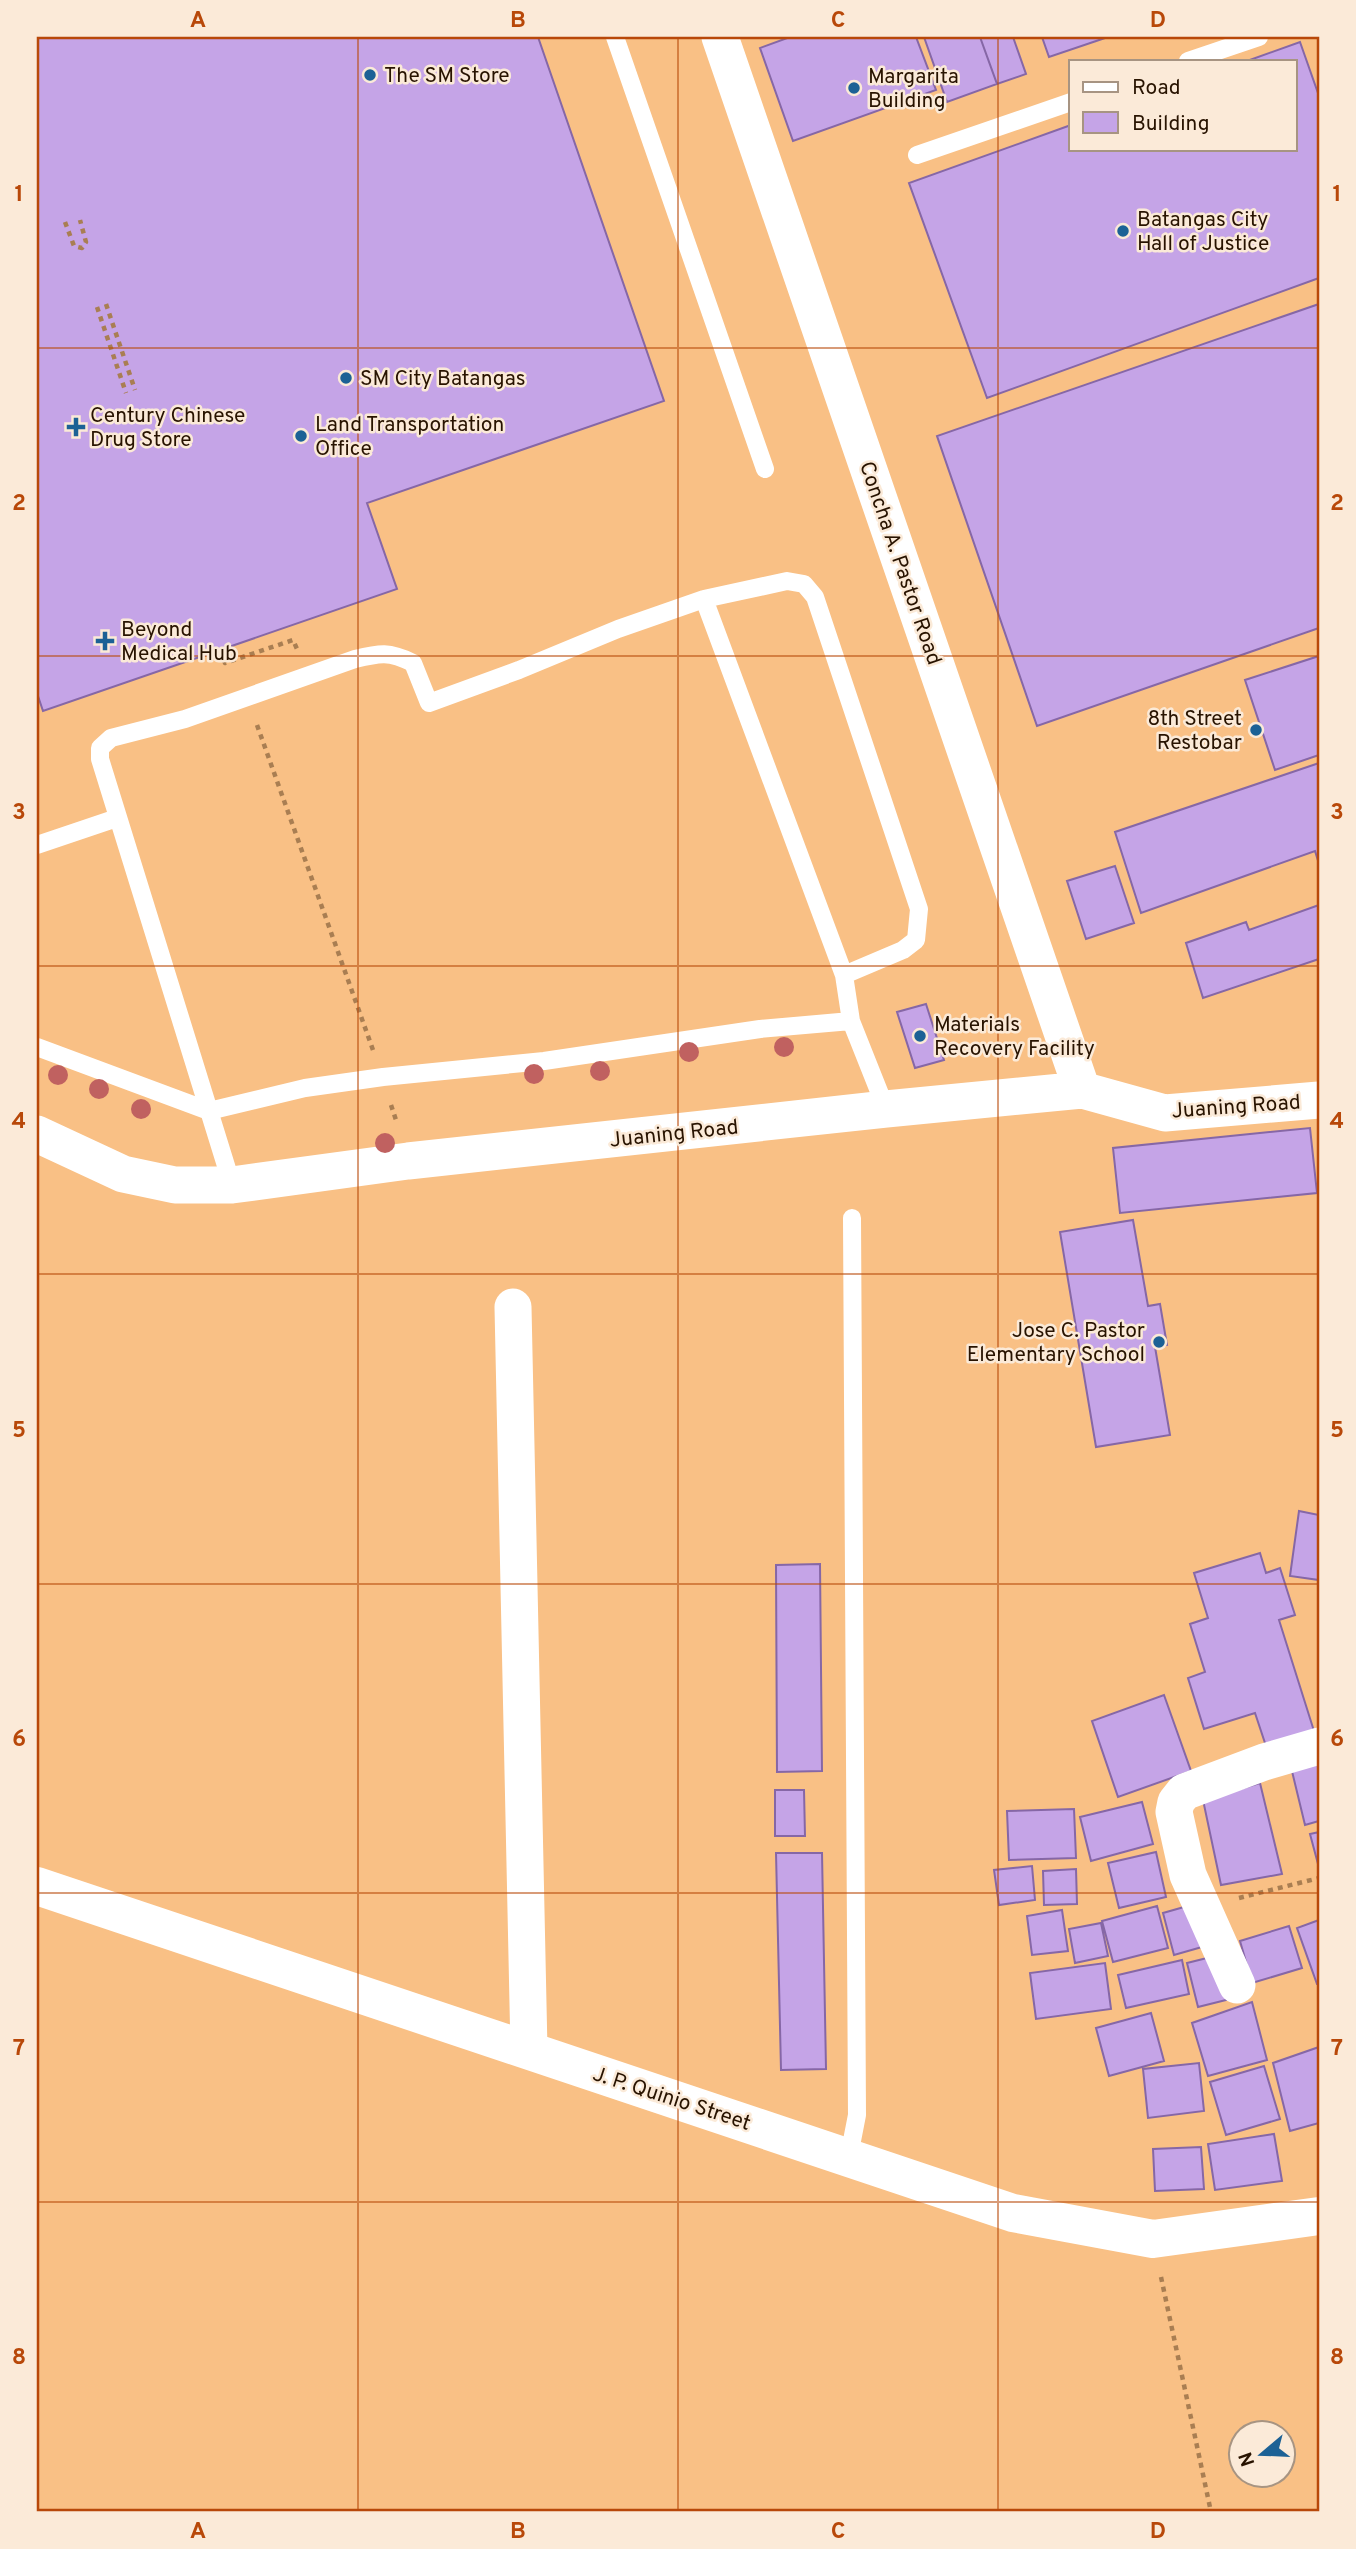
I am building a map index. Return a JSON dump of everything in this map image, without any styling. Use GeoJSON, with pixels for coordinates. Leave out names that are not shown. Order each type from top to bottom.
{"type":"FeatureCollection","features":[{"type":"Feature","properties":{"kind":"street","name":"Concha A. Pastor Road"},"geometry":{"type":"LineString","coordinates":[[720,37],[1082,1090]]}},
{"type":"Feature","properties":{"kind":"street","name":"Juaning Road"},"geometry":{"type":"LineString","coordinates":[[37,1134],[123,1174],[175,1185],[232,1185],[408,1161],[1082,1090],[1165,1113],[1319,1100]]}},
{"type":"Feature","properties":{"kind":"street"},"geometry":{"type":"LineString","coordinates":[[513,1307],[529,2050]]}},
{"type":"Feature","properties":{"kind":"street"},"geometry":{"type":"LineString","coordinates":[[1237,1986],[1188,1875],[1174,1812],[1176,1802],[1184,1792],[1264,1762],[1319,1746]]}},
{"type":"Feature","properties":{"kind":"street","name":"J. P. Quinio Street"},"geometry":{"type":"LineString","coordinates":[[37,1886],[1013,2213],[1153,2239],[1319,2216]]}},
{"type":"Feature","properties":{"kind":"lane"},"geometry":{"type":"LineString","coordinates":[[615,37],[765,469]]}},
{"type":"Feature","properties":{"kind":"lane"},"geometry":{"type":"LineString","coordinates":[[1191,60],[1259,37]]}},
{"type":"Feature","properties":{"kind":"lane"},"geometry":{"type":"LineString","coordinates":[[917,155],[1069,103]]}},
{"type":"Feature","properties":{"kind":"lane"},"geometry":{"type":"LineString","coordinates":[[232,1185],[100,759],[100,748],[111,738],[186,719],[355,659],[382,653],[397,655],[413,663],[429,703],[704,598],[787,581],[804,584],[815,597],[919,909],[916,940],[903,950],[844,975]]}},
{"type":"Feature","properties":{"kind":"lane"},"geometry":{"type":"LineString","coordinates":[[704,598],[844,975],[851,1021],[886,1109]]}},
{"type":"Feature","properties":{"kind":"lane"},"geometry":{"type":"LineString","coordinates":[[37,845],[117,818]]}},
{"type":"Feature","properties":{"kind":"lane"},"geometry":{"type":"LineString","coordinates":[[37,1046],[209,1111],[305,1087],[544,1061],[760,1029],[851,1021]]}},
{"type":"Feature","properties":{"kind":"lane"},"geometry":{"type":"LineString","coordinates":[[849,2156],[857,2115],[852,1218]]}},
{"type":"Feature","properties":{"kind":"path"},"geometry":{"type":"LineString","coordinates":[[65,222],[71,242],[82,248],[86,242],[80,220]]}},
{"type":"Feature","properties":{"kind":"path"},"geometry":{"type":"LineString","coordinates":[[106,304],[135,390]]}},
{"type":"Feature","properties":{"kind":"path"},"geometry":{"type":"LineString","coordinates":[[97,307],[127,393]]}},
{"type":"Feature","properties":{"kind":"path"},"geometry":{"type":"LineString","coordinates":[[220,650],[225,663],[293,640],[298,649],[285,653]]}},
{"type":"Feature","properties":{"kind":"path"},"geometry":{"type":"LineString","coordinates":[[246,696],[383,1077],[408,1161]]}},
{"type":"Feature","properties":{"kind":"path"},"geometry":{"type":"LineString","coordinates":[[1204,1910],[1230,1900],[1319,1878]]}},
{"type":"Feature","properties":{"kind":"path"},"geometry":{"type":"LineString","coordinates":[[1153,2239],[1211,2512]]}},
{"type":"Feature","properties":{"kind":"building","name":"SM City Batangas"},"geometry":{"type":"Polygon","coordinates":[[[37,37],[538,37],[664,401],[367,503],[397,589],[43,711],[37,693],[37,37]]]}},
{"type":"Feature","properties":{"kind":"building","name":"Margarita Building"},"geometry":{"type":"Polygon","coordinates":[[[790,37],[916,37],[936,90],[793,141],[760,48],[790,37]]]}},
{"type":"Feature","properties":{"kind":"building"},"geometry":{"type":"Polygon","coordinates":[[[924,37],[980,37],[997,84],[947,102],[924,37]]]}},
{"type":"Feature","properties":{"kind":"building"},"geometry":{"type":"Polygon","coordinates":[[[980,37],[1013,37],[1026,74],[997,84],[980,37]]]}},
{"type":"Feature","properties":{"kind":"building"},"geometry":{"type":"Polygon","coordinates":[[[1042,37],[1108,37],[1049,57],[1042,37]]]}},
{"type":"Feature","properties":{"kind":"building","name":"Batangas City Hall of Justice"},"geometry":{"type":"Polygon","coordinates":[[[1300,42],[1319,96],[1319,278],[987,398],[909,183],[1069,126],[1069,150],[1296,150],[1296,60],[1250,60],[1300,42]]]}},
{"type":"Feature","properties":{"kind":"building"},"geometry":{"type":"Polygon","coordinates":[[[1319,304],[1319,628],[1037,726],[937,436],[1319,304]]]}},
{"type":"Feature","properties":{"kind":"building"},"geometry":{"type":"Polygon","coordinates":[[[1319,656],[1319,755],[1275,770],[1245,680],[1319,656]]]}},
{"type":"Feature","properties":{"kind":"building"},"geometry":{"type":"Polygon","coordinates":[[[1319,763],[1319,864],[1315,851],[1141,913],[1115,832],[1319,763]]]}},
{"type":"Feature","properties":{"kind":"building"},"geometry":{"type":"Polygon","coordinates":[[[1115,866],[1134,923],[1086,939],[1067,881],[1115,866]]]}},
{"type":"Feature","properties":{"kind":"building"},"geometry":{"type":"Polygon","coordinates":[[[1319,905],[1319,959],[1203,998],[1186,943],[1246,922],[1249,930],[1319,905]]]}},
{"type":"Feature","properties":{"kind":"building","name":"Materials Recovery Facility"},"geometry":{"type":"Polygon","coordinates":[[[926,1004],[944,1060],[915,1068],[897,1012],[926,1004]]]}},
{"type":"Feature","properties":{"kind":"building"},"geometry":{"type":"Polygon","coordinates":[[[1310,1128],[1317,1193],[1120,1213],[1113,1148],[1310,1128]]]}},
{"type":"Feature","properties":{"kind":"building"},"geometry":{"type":"Polygon","coordinates":[[[1133,1220],[1148,1306],[1160,1304],[1167,1345],[1155,1347],[1170,1435],[1096,1447],[1060,1232],[1133,1220]]]}},
{"type":"Feature","properties":{"kind":"building"},"geometry":{"type":"Polygon","coordinates":[[[1299,1511],[1319,1515],[1319,1580],[1290,1576],[1299,1511]]]}},
{"type":"Feature","properties":{"kind":"building"},"geometry":{"type":"Polygon","coordinates":[[[1260,1553],[1266,1573],[1280,1568],[1295,1615],[1279,1620],[1314,1731],[1266,1746],[1255,1713],[1204,1729],[1188,1678],[1205,1672],[1190,1624],[1208,1618],[1194,1573],[1260,1553]]]}},
{"type":"Feature","properties":{"kind":"building"},"geometry":{"type":"Polygon","coordinates":[[[820,1564],[822,1771],[777,1772],[776,1565],[820,1564]]]}},
{"type":"Feature","properties":{"kind":"building"},"geometry":{"type":"Polygon","coordinates":[[[1164,1695],[1191,1771],[1118,1797],[1092,1721],[1164,1695]]]}},
{"type":"Feature","properties":{"kind":"building"},"geometry":{"type":"Polygon","coordinates":[[[1319,1755],[1319,1821],[1305,1825],[1290,1763],[1319,1755]]]}},
{"type":"Feature","properties":{"kind":"building"},"geometry":{"type":"Polygon","coordinates":[[[1260,1783],[1282,1874],[1221,1885],[1203,1800],[1260,1783]]]}},
{"type":"Feature","properties":{"kind":"building"},"geometry":{"type":"Polygon","coordinates":[[[775,1790],[804,1790],[805,1836],[775,1836],[775,1790]]]}},
{"type":"Feature","properties":{"kind":"building"},"geometry":{"type":"Polygon","coordinates":[[[1142,1802],[1153,1844],[1091,1861],[1080,1817],[1142,1802]]]}},
{"type":"Feature","properties":{"kind":"building"},"geometry":{"type":"Polygon","coordinates":[[[1074,1809],[1076,1858],[1009,1860],[1007,1811],[1074,1809]]]}},
{"type":"Feature","properties":{"kind":"building"},"geometry":{"type":"Polygon","coordinates":[[[1319,1832],[1319,1864],[1318,1864],[1310,1834],[1319,1832]]]}},
{"type":"Feature","properties":{"kind":"building"},"geometry":{"type":"Polygon","coordinates":[[[1156,1852],[1166,1897],[1119,1908],[1108,1863],[1156,1852]]]}},
{"type":"Feature","properties":{"kind":"building"},"geometry":{"type":"Polygon","coordinates":[[[776,1853],[822,1853],[826,2069],[781,2070],[776,1853]]]}},
{"type":"Feature","properties":{"kind":"building"},"geometry":{"type":"Polygon","coordinates":[[[1032,1866],[1035,1900],[999,1905],[994,1870],[1032,1866]]]}},
{"type":"Feature","properties":{"kind":"building"},"geometry":{"type":"Polygon","coordinates":[[[1076,1869],[1077,1904],[1044,1905],[1043,1871],[1076,1869]]]}},
{"type":"Feature","properties":{"kind":"building"},"geometry":{"type":"Polygon","coordinates":[[[1198,1903],[1209,1945],[1174,1955],[1163,1913],[1198,1903]]]}},
{"type":"Feature","properties":{"kind":"building"},"geometry":{"type":"Polygon","coordinates":[[[1157,1906],[1168,1948],[1113,1962],[1102,1921],[1157,1906]]]}},
{"type":"Feature","properties":{"kind":"building"},"geometry":{"type":"Polygon","coordinates":[[[1062,1910],[1068,1951],[1032,1955],[1027,1916],[1062,1910]]]}},
{"type":"Feature","properties":{"kind":"building"},"geometry":{"type":"Polygon","coordinates":[[[1319,1920],[1319,1984],[1317,1984],[1297,1928],[1319,1920]]]}},
{"type":"Feature","properties":{"kind":"building"},"geometry":{"type":"Polygon","coordinates":[[[1101,1923],[1108,1956],[1075,1963],[1069,1929],[1101,1923]]]}},
{"type":"Feature","properties":{"kind":"building"},"geometry":{"type":"Polygon","coordinates":[[[1289,1926],[1302,1968],[1252,1983],[1240,1941],[1289,1926]]]}},
{"type":"Feature","properties":{"kind":"building"},"geometry":{"type":"Polygon","coordinates":[[[1223,1954],[1234,1998],[1198,2007],[1187,1963],[1223,1954]]]}},
{"type":"Feature","properties":{"kind":"building"},"geometry":{"type":"Polygon","coordinates":[[[1182,1960],[1189,1994],[1126,2008],[1118,1975],[1182,1960]]]}},
{"type":"Feature","properties":{"kind":"building"},"geometry":{"type":"Polygon","coordinates":[[[1105,1963],[1111,2009],[1036,2019],[1030,1973],[1105,1963]]]}},
{"type":"Feature","properties":{"kind":"building"},"geometry":{"type":"Polygon","coordinates":[[[1252,2002],[1267,2060],[1208,2076],[1192,2023],[1252,2002]]]}},
{"type":"Feature","properties":{"kind":"building"},"geometry":{"type":"Polygon","coordinates":[[[1151,2013],[1164,2061],[1109,2076],[1096,2028],[1151,2013]]]}},
{"type":"Feature","properties":{"kind":"building"},"geometry":{"type":"Polygon","coordinates":[[[1319,2047],[1319,2123],[1290,2131],[1273,2063],[1319,2047]]]}},
{"type":"Feature","properties":{"kind":"building"},"geometry":{"type":"Polygon","coordinates":[[[1199,2063],[1204,2111],[1148,2118],[1143,2069],[1199,2063]]]}},
{"type":"Feature","properties":{"kind":"building"},"geometry":{"type":"Polygon","coordinates":[[[1264,2066],[1280,2119],[1226,2135],[1210,2082],[1264,2066]]]}},
{"type":"Feature","properties":{"kind":"building"},"geometry":{"type":"Polygon","coordinates":[[[1274,2134],[1282,2181],[1215,2190],[1208,2144],[1274,2134]]]}},
{"type":"Feature","properties":{"kind":"building"},"geometry":{"type":"Polygon","coordinates":[[[1201,2147],[1204,2189],[1155,2191],[1153,2149],[1201,2147]]]}},
{"type":"Feature","properties":{"kind":"place","name":"The SM Store"},"geometry":{"type":"Point","coordinates":[370,75]}},
{"type":"Feature","properties":{"kind":"place","name":"Margarita Building"},"geometry":{"type":"Point","coordinates":[854,88]}},
{"type":"Feature","properties":{"kind":"place","name":"Batangas City Hall of Justice"},"geometry":{"type":"Point","coordinates":[1123,231]}},
{"type":"Feature","properties":{"kind":"place","name":"SM City Batangas"},"geometry":{"type":"Point","coordinates":[346,378]}},
{"type":"Feature","properties":{"kind":"place","name":"Century Chinese Drug Store"},"geometry":{"type":"Point","coordinates":[76,427]}},
{"type":"Feature","properties":{"kind":"place","name":"Land Transportation Office"},"geometry":{"type":"Point","coordinates":[301,436]}},
{"type":"Feature","properties":{"kind":"place","name":"Beyond Medical Hub"},"geometry":{"type":"Point","coordinates":[105,641]}},
{"type":"Feature","properties":{"kind":"place","name":"8th Street Restobar"},"geometry":{"type":"Point","coordinates":[1256,730]}},
{"type":"Feature","properties":{"kind":"place","name":"Materials Recovery Facility"},"geometry":{"type":"Point","coordinates":[920,1036]}},
{"type":"Feature","properties":{"kind":"place","name":"Jose C. Pastor Elementary School"},"geometry":{"type":"Point","coordinates":[1159,1342]}}]}
